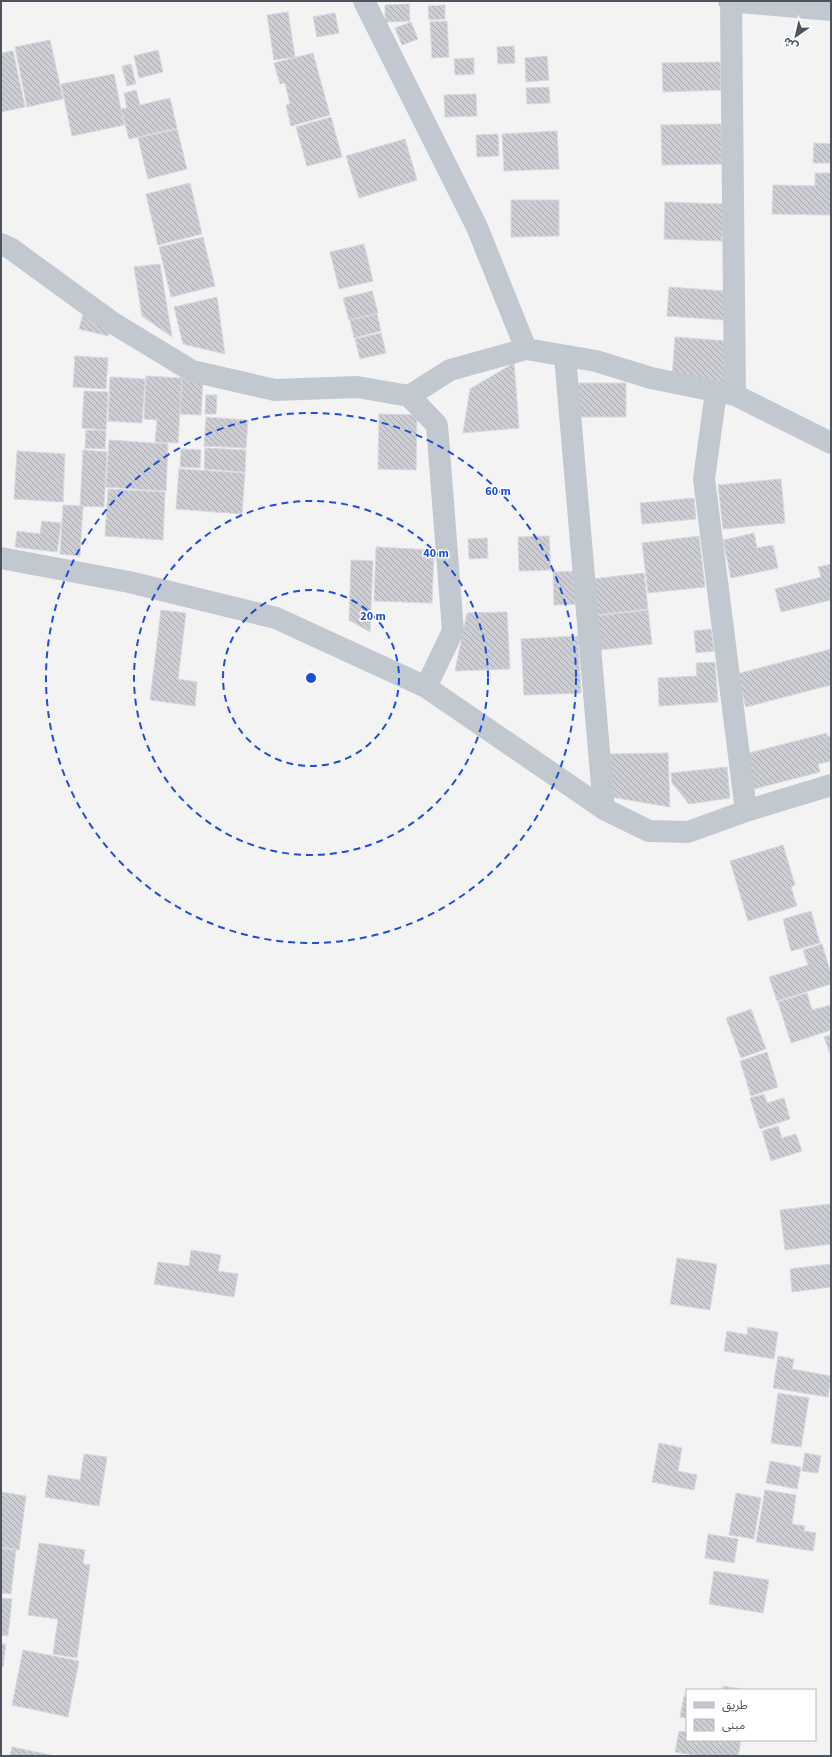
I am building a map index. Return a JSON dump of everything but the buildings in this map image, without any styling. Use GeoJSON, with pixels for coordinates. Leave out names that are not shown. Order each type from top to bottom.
{"type":"FeatureCollection","features":[{"type":"Feature","properties":{"kind":"street"},"geometry":{"type":"LineString","coordinates":[[364,1],[477,227],[526,349]]}},
{"type":"Feature","properties":{"kind":"street"},"geometry":{"type":"LineString","coordinates":[[746,811],[704,479],[725,393],[730,1],[786,4],[831,10]]}},
{"type":"Feature","properties":{"kind":"street"},"geometry":{"type":"LineString","coordinates":[[1,244],[10,248],[113,323],[192,371],[275,390],[357,387],[409,396],[437,425],[453,631],[426,687]]}},
{"type":"Feature","properties":{"kind":"street"},"geometry":{"type":"LineString","coordinates":[[409,396],[450,370],[526,349],[596,361],[651,378],[725,393],[831,443]]}},
{"type":"Feature","properties":{"kind":"street"},"geometry":{"type":"LineString","coordinates":[[565,356],[604,810]]}},
{"type":"Feature","properties":{"kind":"street"},"geometry":{"type":"LineString","coordinates":[[1,558],[130,582],[276,618],[426,687],[604,810],[649,831],[688,832],[746,811],[831,785]]}}]}
